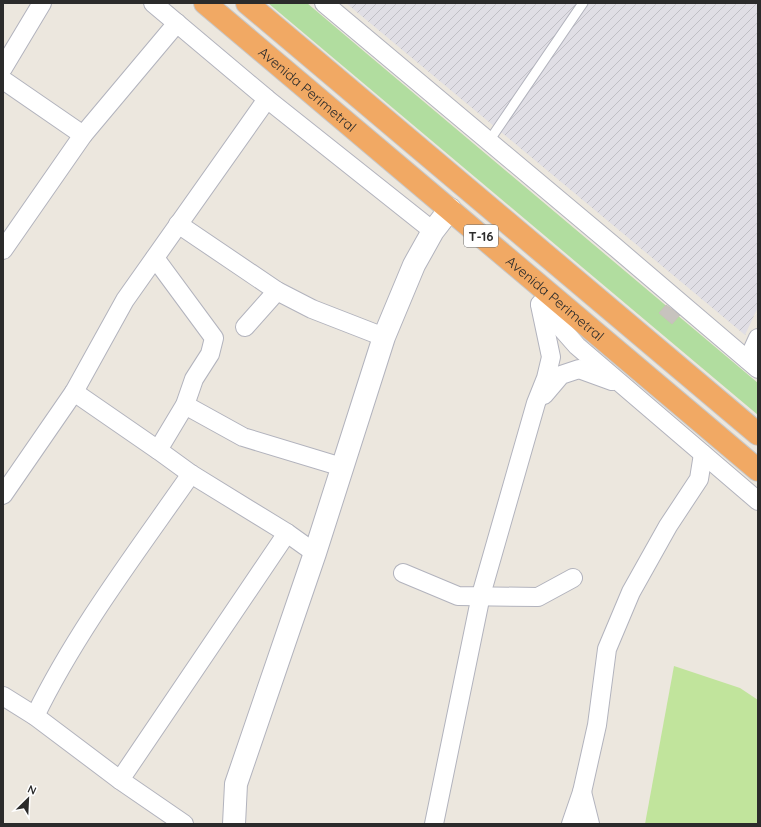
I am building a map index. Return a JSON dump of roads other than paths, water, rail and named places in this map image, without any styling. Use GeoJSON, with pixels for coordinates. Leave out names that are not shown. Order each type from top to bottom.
{"type":"FeatureCollection","features":[{"type":"Feature","properties":{"kind":"highway","name":"Avenida Perimetral"},"geometry":{"type":"LineString","coordinates":[[205,3],[758,470]]}},
{"type":"Feature","properties":{"kind":"highway","name":"Avenida Perimetral"},"geometry":{"type":"LineString","coordinates":[[247,3],[758,434]]}},
{"type":"Feature","properties":{"kind":"street"},"geometry":{"type":"LineString","coordinates":[[3,68],[42,3]]}},
{"type":"Feature","properties":{"kind":"street"},"geometry":{"type":"LineString","coordinates":[[153,3],[267,99],[433,231]]}},
{"type":"Feature","properties":{"kind":"street"},"geometry":{"type":"LineString","coordinates":[[324,3],[753,365],[758,338]]}},
{"type":"Feature","properties":{"kind":"street"},"geometry":{"type":"LineString","coordinates":[[3,250],[83,135],[177,23]]}},
{"type":"Feature","properties":{"kind":"street"},"geometry":{"type":"LineString","coordinates":[[3,80],[83,135]]}},
{"type":"Feature","properties":{"kind":"street"},"geometry":{"type":"LineString","coordinates":[[3,494],[74,392],[125,300],[267,99]]}},
{"type":"Feature","properties":{"kind":"street"},"geometry":{"type":"LineString","coordinates":[[234,824],[236,784],[315,553],[384,336],[414,265],[433,231],[450,209]]}},
{"type":"Feature","properties":{"kind":"street"},"geometry":{"type":"LineString","coordinates":[[178,224],[277,291],[312,309],[384,336]]}},
{"type":"Feature","properties":{"kind":"street"},"geometry":{"type":"LineString","coordinates":[[155,258],[214,338],[210,354],[194,379],[185,406],[158,450]]}},
{"type":"Feature","properties":{"kind":"street"},"geometry":{"type":"LineString","coordinates":[[434,824],[481,595],[536,403],[546,378],[551,356],[534,280]]}},
{"type":"Feature","properties":{"kind":"street"},"geometry":{"type":"LineString","coordinates":[[245,327],[277,291]]}},
{"type":"Feature","properties":{"kind":"street"},"geometry":{"type":"LineString","coordinates":[[540,305],[577,346],[758,501]]}},
{"type":"Feature","properties":{"kind":"street"},"geometry":{"type":"LineString","coordinates":[[536,403],[561,375],[579,369],[619,383]]}},
{"type":"Feature","properties":{"kind":"street"},"geometry":{"type":"LineString","coordinates":[[74,392],[190,474],[287,533],[315,553]]}},
{"type":"Feature","properties":{"kind":"street"},"geometry":{"type":"LineString","coordinates":[[185,406],[243,437],[342,467]]}},
{"type":"Feature","properties":{"kind":"street"},"geometry":{"type":"LineString","coordinates":[[571,824],[582,792],[597,725],[607,649],[631,592],[668,526],[699,479],[703,454]]}},
{"type":"Feature","properties":{"kind":"street"},"geometry":{"type":"LineString","coordinates":[[35,716],[55,675],[85,628],[190,474]]}},
{"type":"Feature","properties":{"kind":"street"},"geometry":{"type":"LineString","coordinates":[[120,780],[287,533]]}},
{"type":"Feature","properties":{"kind":"street"},"geometry":{"type":"LineString","coordinates":[[403,573],[458,596],[538,596],[573,578]]}},
{"type":"Feature","properties":{"kind":"street"},"geometry":{"type":"LineString","coordinates":[[3,696],[35,716],[120,780],[184,824]]}},
{"type":"Feature","properties":{"kind":"street"},"geometry":{"type":"LineString","coordinates":[[582,792],[590,824]]}},
{"type":"Feature","properties":{"kind":"lane"},"geometry":{"type":"LineString","coordinates":[[489,141],[583,3]]}}]}
